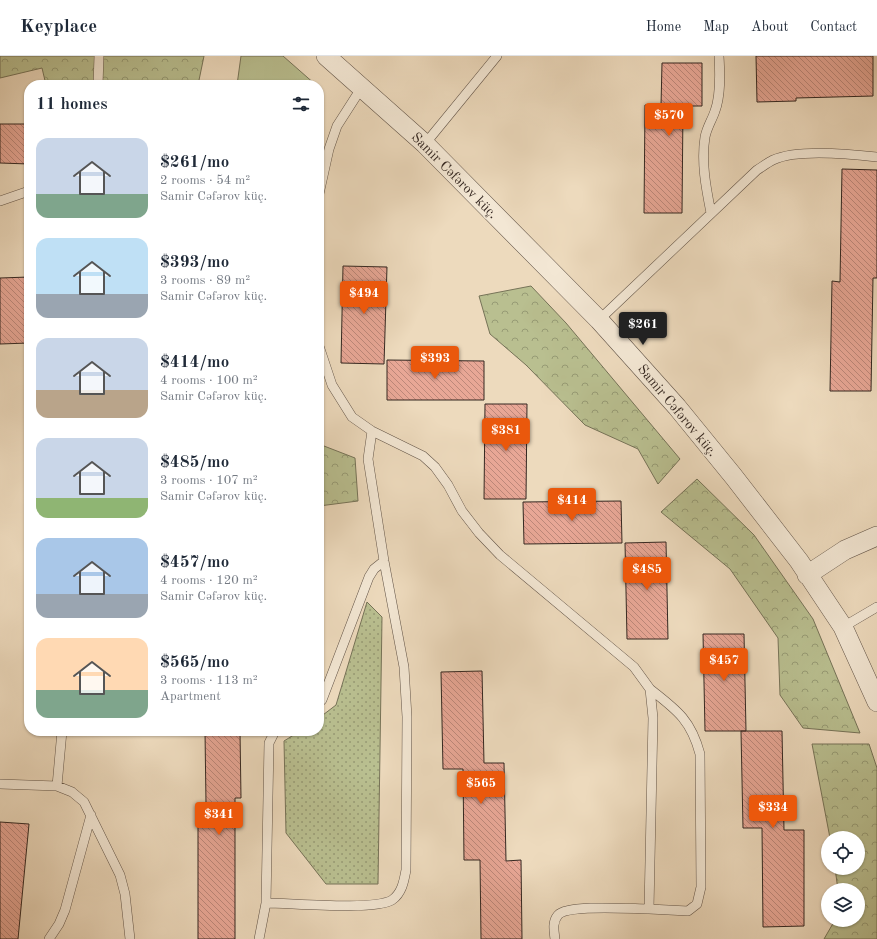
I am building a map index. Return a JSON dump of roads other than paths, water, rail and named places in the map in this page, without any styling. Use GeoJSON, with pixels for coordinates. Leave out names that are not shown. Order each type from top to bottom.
{"type":"FeatureCollection","features":[{"type":"Feature","properties":{"kind":"street","name":"Samir Cəfərov küç."},"geometry":{"type":"LineString","coordinates":[[326,56],[425,144],[599,320],[677,406],[734,477],[807,575],[843,628],[877,702]]}},
{"type":"Feature","properties":{"kind":"street"},"geometry":{"type":"LineString","coordinates":[[807,575],[845,550],[877,536]]}},
{"type":"Feature","properties":{"kind":"lane"},"geometry":{"type":"LineString","coordinates":[[98,80],[99,56]]}},
{"type":"Feature","properties":{"kind":"lane"},"geometry":{"type":"LineString","coordinates":[[425,144],[496,56]]}},
{"type":"Feature","properties":{"kind":"lane"},"geometry":{"type":"LineString","coordinates":[[711,213],[704,167],[705,137],[708,124],[715,111],[718,96],[719,56]]}},
{"type":"Feature","properties":{"kind":"lane"},"geometry":{"type":"LineString","coordinates":[[324,172],[329,149],[337,126],[362,87]]}},
{"type":"Feature","properties":{"kind":"lane"},"geometry":{"type":"LineString","coordinates":[[599,320],[757,170],[774,160],[795,155],[851,154],[877,157]]}},
{"type":"Feature","properties":{"kind":"lane"},"geometry":{"type":"LineString","coordinates":[[0,201],[24,193]]}},
{"type":"Feature","properties":{"kind":"lane"},"geometry":{"type":"LineString","coordinates":[[324,361],[332,385],[352,417],[372,431],[423,456],[448,485],[462,511],[479,533],[500,555],[634,667],[650,689],[681,714],[696,736],[700,754],[701,887],[697,904],[688,911],[573,908],[559,914],[554,923],[554,939]]}},
{"type":"Feature","properties":{"kind":"lane"},"geometry":{"type":"LineString","coordinates":[[266,902],[372,906],[392,900],[403,887],[406,870],[407,717],[404,667],[384,562],[368,459],[372,431]]}},
{"type":"Feature","properties":{"kind":"lane"},"geometry":{"type":"LineString","coordinates":[[324,695],[369,577],[374,569],[384,562]]}},
{"type":"Feature","properties":{"kind":"lane"},"geometry":{"type":"LineString","coordinates":[[843,628],[877,607]]}},
{"type":"Feature","properties":{"kind":"lane"},"geometry":{"type":"LineString","coordinates":[[649,909],[653,718],[650,689]]}},
{"type":"Feature","properties":{"kind":"lane"},"geometry":{"type":"LineString","coordinates":[[58,786],[62,736]]}},
{"type":"Feature","properties":{"kind":"lane"},"geometry":{"type":"LineString","coordinates":[[259,939],[266,902],[269,743],[273,736]]}},
{"type":"Feature","properties":{"kind":"lane"},"geometry":{"type":"LineString","coordinates":[[0,784],[58,786],[72,792],[84,802],[120,875],[125,894],[130,939]]}},
{"type":"Feature","properties":{"kind":"lane"},"geometry":{"type":"LineString","coordinates":[[49,939],[59,924],[65,910],[91,815]]}}]}
